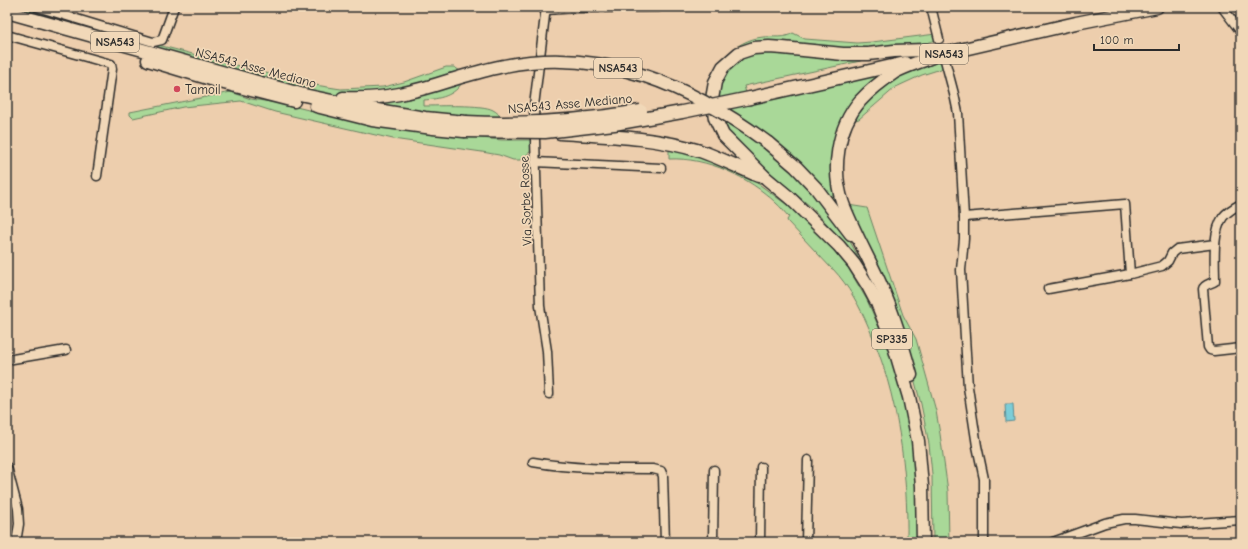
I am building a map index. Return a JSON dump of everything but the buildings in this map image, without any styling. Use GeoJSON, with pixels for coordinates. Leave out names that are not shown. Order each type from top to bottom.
{"type":"FeatureCollection","features":[{"type":"Feature","properties":{"kind":"highway","name":"NSA543 Asse Mediano"},"geometry":{"type":"LineString","coordinates":[[7,20],[224,83],[372,120],[545,132],[621,123],[682,112],[750,94],[928,53],[1115,7]]}},
{"type":"Feature","properties":{"kind":"highway","name":"NSA543 Asse Mediano"},"geometry":{"type":"LineString","coordinates":[[928,53],[1157,7]]}},
{"type":"Feature","properties":{"kind":"highway","name":"NSA543 Asse Mediano"},"geometry":{"type":"LineString","coordinates":[[7,12],[304,95],[365,108],[465,126],[542,123],[589,118],[750,94]]}},
{"type":"Feature","properties":{"kind":"highway","name":"NSA543"},"geometry":{"type":"LineString","coordinates":[[767,179],[723,136],[715,118],[712,98],[715,82],[723,67],[739,53],[754,48],[769,47],[843,54],[868,54],[894,51],[928,53]]}},
{"type":"Feature","properties":{"kind":"highway","name":"NSA543"},"geometry":{"type":"LineString","coordinates":[[847,223],[837,176],[837,157],[841,137],[850,116],[860,101],[876,86],[928,53]]}},
{"type":"Feature","properties":{"kind":"highway","name":"NSA543"},"geometry":{"type":"LineString","coordinates":[[304,95],[378,98],[405,94],[504,66],[534,62],[566,61],[613,67],[638,73],[667,83],[689,93],[748,128],[796,167],[847,223]]}},
{"type":"Feature","properties":{"kind":"highway","name":"NSA543"},"geometry":{"type":"LineString","coordinates":[[545,132],[638,138],[675,145],[701,152],[767,179]]}},
{"type":"Feature","properties":{"kind":"highway","name":"SP335"},"geometry":{"type":"LineString","coordinates":[[767,179],[790,198],[839,246],[854,264],[877,303],[893,343],[911,405],[918,441],[922,486],[923,542]]}},
{"type":"Feature","properties":{"kind":"highway","name":"SP335"},"geometry":{"type":"LineString","coordinates":[[847,223],[866,254],[880,283],[901,337],[918,398],[926,441],[930,485],[930,542]]}},
{"type":"Feature","properties":{"kind":"street"},"geometry":{"type":"LineString","coordinates":[[37,7],[153,42],[162,40],[174,7]]}},
{"type":"Feature","properties":{"kind":"street"},"geometry":{"type":"LineString","coordinates":[[546,8],[658,7]]}},
{"type":"Feature","properties":{"kind":"street"},"geometry":{"type":"LineString","coordinates":[[931,7],[939,39]]}},
{"type":"Feature","properties":{"kind":"street"},"geometry":{"type":"LineString","coordinates":[[1222,7],[1241,32]]}},
{"type":"Feature","properties":{"kind":"street","name":"Via Sorbe Rosse"},"geometry":{"type":"LineString","coordinates":[[546,8],[534,106],[540,306],[547,350],[549,394]]}},
{"type":"Feature","properties":{"kind":"street"},"geometry":{"type":"LineString","coordinates":[[7,35],[111,64],[112,69],[97,176]]}},
{"type":"Feature","properties":{"kind":"street"},"geometry":{"type":"LineString","coordinates":[[944,60],[958,113],[964,217],[964,239],[961,270],[962,304],[968,387],[977,446],[984,479],[984,542]]}},
{"type":"Feature","properties":{"kind":"street"},"geometry":{"type":"LineString","coordinates":[[535,162],[661,168]]}},
{"type":"Feature","properties":{"kind":"street"},"geometry":{"type":"LineString","coordinates":[[964,217],[1125,204],[1130,274]]}},
{"type":"Feature","properties":{"kind":"street"},"geometry":{"type":"LineString","coordinates":[[1241,204],[1233,208],[1223,217],[1215,244],[1215,281],[1203,287],[1208,347],[1210,350],[1214,351],[1241,348]]}},
{"type":"Feature","properties":{"kind":"street"},"geometry":{"type":"LineString","coordinates":[[1048,289],[1130,274],[1162,266],[1168,261],[1176,249],[1215,244]]}},
{"type":"Feature","properties":{"kind":"street"},"geometry":{"type":"LineString","coordinates":[[7,360],[66,350]]}},
{"type":"Feature","properties":{"kind":"street"},"geometry":{"type":"LineString","coordinates":[[806,542],[808,460]]}},
{"type":"Feature","properties":{"kind":"street"},"geometry":{"type":"LineString","coordinates":[[533,462],[545,465],[593,468],[653,469],[661,471],[664,476],[665,542]]}},
{"type":"Feature","properties":{"kind":"street"},"geometry":{"type":"LineString","coordinates":[[7,467],[18,509],[19,524],[16,542]]}},
{"type":"Feature","properties":{"kind":"street"},"geometry":{"type":"LineString","coordinates":[[760,542],[761,467]]}},
{"type":"Feature","properties":{"kind":"street"},"geometry":{"type":"LineString","coordinates":[[713,542],[714,470]]}},
{"type":"Feature","properties":{"kind":"street"},"geometry":{"type":"LineString","coordinates":[[1053,542],[1105,523],[1124,519],[1181,524],[1241,520]]}},
{"type":"Feature","properties":{"kind":"green space"},"geometry":{"type":"Polygon","coordinates":[[[13,7],[32,7],[162,46],[285,78],[341,89],[383,87],[404,82],[446,67],[454,67],[462,72],[416,87],[338,96],[316,93],[33,15],[13,7]]]}},
{"type":"Feature","properties":{"kind":"green space"},"geometry":{"type":"Polygon","coordinates":[[[793,33],[805,39],[857,43],[936,34],[938,40],[896,48],[739,51],[710,92],[706,93],[713,73],[726,56],[734,49],[752,39],[763,37],[782,37],[793,33]]]}},
{"type":"Feature","properties":{"kind":"green space"},"geometry":{"type":"Polygon","coordinates":[[[758,52],[870,59],[744,86],[749,103],[890,70],[862,106],[892,79],[922,66],[942,61],[944,68],[922,75],[896,87],[859,119],[852,121],[845,136],[841,171],[848,205],[867,208],[903,315],[916,339],[936,411],[940,434],[948,491],[949,542],[933,542],[932,474],[929,444],[921,404],[908,356],[849,209],[846,234],[868,275],[847,251],[829,226],[811,207],[737,144],[721,122],[716,91],[722,78],[733,63],[758,52]]]}},
{"type":"Feature","properties":{"kind":"green space"},"geometry":{"type":"Polygon","coordinates":[[[463,81],[456,90],[446,96],[424,100],[424,106],[488,108],[497,113],[501,119],[492,121],[347,102],[463,81]]]}},
{"type":"Feature","properties":{"kind":"green space"},"geometry":{"type":"Polygon","coordinates":[[[231,92],[251,99],[284,104],[349,120],[490,139],[531,140],[531,151],[520,160],[513,160],[499,155],[482,152],[393,139],[275,112],[241,101],[183,107],[133,118],[130,115],[130,112],[231,92]]]}},
{"type":"Feature","properties":{"kind":"green space"},"geometry":{"type":"Polygon","coordinates":[[[669,148],[716,162],[756,182],[794,210],[821,235],[847,266],[867,300],[891,355],[908,417],[917,495],[917,542],[907,542],[906,488],[903,460],[894,406],[887,380],[879,353],[869,328],[849,290],[833,269],[788,222],[787,220],[789,217],[765,194],[753,185],[727,170],[698,161],[669,159],[669,148]]]}},
{"type":"Feature","properties":{"kind":"water"},"geometry":{"type":"Polygon","coordinates":[[[1005,404],[1013,404],[1014,421],[1006,422],[1005,404]]]}},
{"type":"Feature","properties":{"kind":"tunnel"},"geometry":{"type":"LineString","coordinates":[[939,39],[944,58]]}},
{"type":"Feature","properties":{"kind":"place","name":"Tamoil"},"geometry":{"type":"Point","coordinates":[177,89]}}]}
